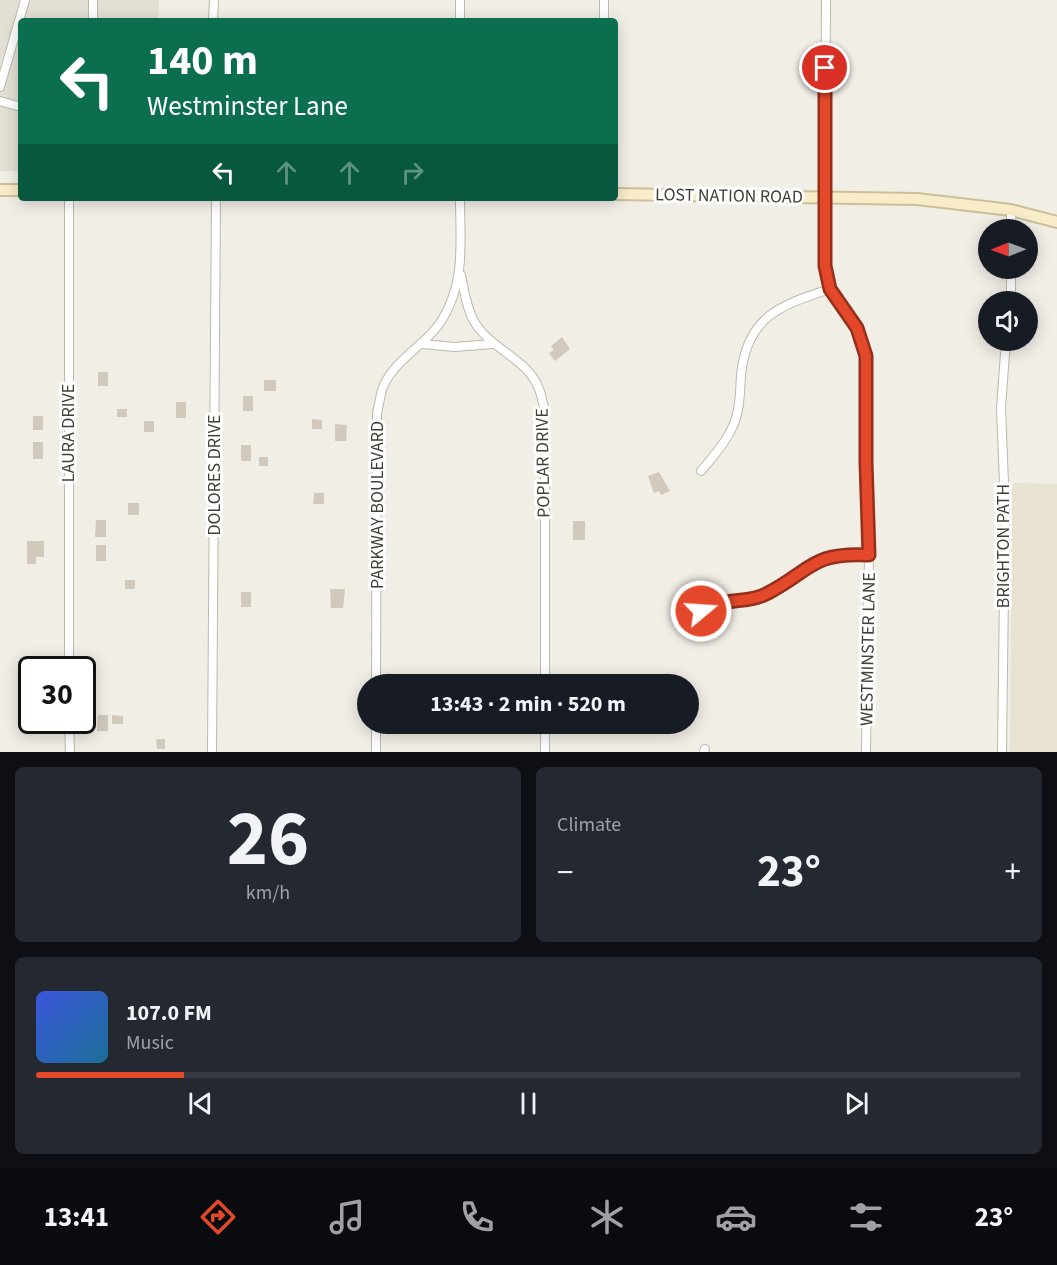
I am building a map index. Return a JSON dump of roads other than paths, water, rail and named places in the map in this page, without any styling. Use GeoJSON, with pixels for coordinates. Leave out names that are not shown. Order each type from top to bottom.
{"type":"FeatureCollection","features":[{"type":"Feature","properties":{"kind":"street"},"geometry":{"type":"LineString","coordinates":[[20,18],[25,0]]}},
{"type":"Feature","properties":{"kind":"street"},"geometry":{"type":"LineString","coordinates":[[93,0],[93,18]]}},
{"type":"Feature","properties":{"kind":"street"},"geometry":{"type":"LineString","coordinates":[[213,18],[214,0]]}},
{"type":"Feature","properties":{"kind":"street"},"geometry":{"type":"LineString","coordinates":[[460,0],[460,18]]}},
{"type":"Feature","properties":{"kind":"street"},"geometry":{"type":"LineString","coordinates":[[604,0],[604,18]]}},
{"type":"Feature","properties":{"kind":"street","name":"WESTMINSTER LANE"},"geometry":{"type":"LineString","coordinates":[[826,0],[825,266],[830,289],[857,328],[866,356],[869,555],[866,752]]}},
{"type":"Feature","properties":{"kind":"street"},"geometry":{"type":"LineString","coordinates":[[0,87],[18,24]]}},
{"type":"Feature","properties":{"kind":"street"},"geometry":{"type":"LineString","coordinates":[[0,101],[18,106]]}},
{"type":"Feature","properties":{"kind":"street"},"geometry":{"type":"LineString","coordinates":[[0,190],[18,190]]}},
{"type":"Feature","properties":{"kind":"street","name":"LOST NATION ROAD"},"geometry":{"type":"LineString","coordinates":[[618,194],[917,199],[1011,210],[1057,222]]}},
{"type":"Feature","properties":{"kind":"street","name":"LAURA DRIVE"},"geometry":{"type":"LineString","coordinates":[[69,201],[69,656]]}},
{"type":"Feature","properties":{"kind":"street","name":"DOLORES DRIVE"},"geometry":{"type":"LineString","coordinates":[[212,752],[216,201]]}},
{"type":"Feature","properties":{"kind":"street","name":"PARKWAY BOULEVARD"},"geometry":{"type":"LineString","coordinates":[[376,674],[377,413],[382,388],[396,367],[423,344],[442,320],[460,272],[460,201]]}},
{"type":"Feature","properties":{"kind":"street"},"geometry":{"type":"LineString","coordinates":[[1011,210],[1011,219]]}},
{"type":"Feature","properties":{"kind":"street","name":"POPLAR DRIVE"},"geometry":{"type":"LineString","coordinates":[[460,272],[465,296],[475,323],[493,344],[522,365],[539,387],[545,411],[545,674]]}},
{"type":"Feature","properties":{"kind":"street"},"geometry":{"type":"LineString","coordinates":[[701,471],[732,429],[739,405],[742,366],[759,323],[788,302],[830,289]]}},
{"type":"Feature","properties":{"kind":"street"},"geometry":{"type":"LineString","coordinates":[[423,344],[454,347],[493,344]]}},
{"type":"Feature","properties":{"kind":"street","name":"BRIGHTON PATH"},"geometry":{"type":"LineString","coordinates":[[1002,752],[1005,509],[1001,408],[1005,351]]}},
{"type":"Feature","properties":{"kind":"street"},"geometry":{"type":"LineString","coordinates":[[701,611],[717,604],[742,601],[768,593],[818,560],[836,555],[869,555]]}},
{"type":"Feature","properties":{"kind":"street"},"geometry":{"type":"LineString","coordinates":[[69,734],[70,752]]}},
{"type":"Feature","properties":{"kind":"street"},"geometry":{"type":"LineString","coordinates":[[376,734],[376,752]]}},
{"type":"Feature","properties":{"kind":"street"},"geometry":{"type":"LineString","coordinates":[[545,734],[545,752]]}}]}
